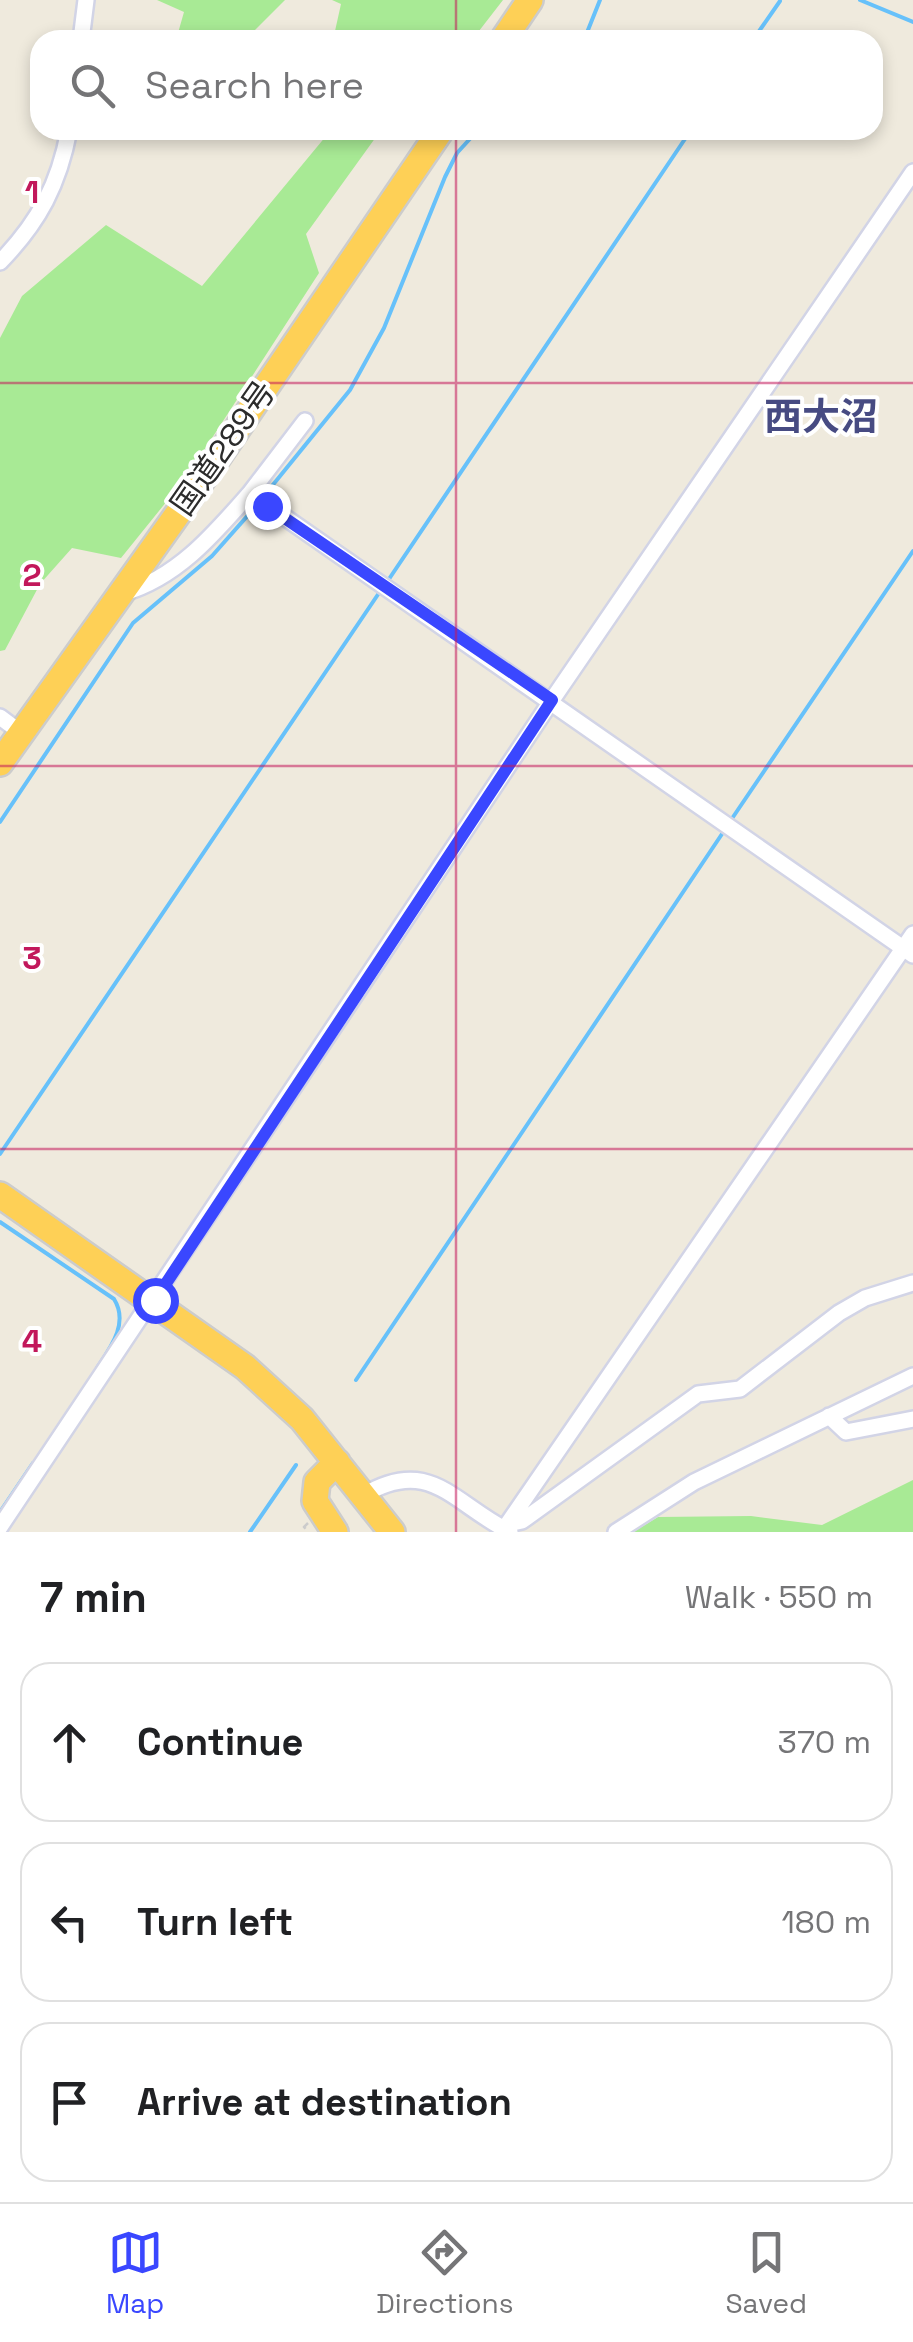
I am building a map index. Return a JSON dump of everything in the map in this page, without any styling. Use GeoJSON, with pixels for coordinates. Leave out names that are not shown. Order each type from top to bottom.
{"type":"FeatureCollection","features":[{"type":"Feature","properties":{"kind":"highway"},"geometry":{"type":"LineString","coordinates":[[510,30],[530,0]]}},
{"type":"Feature","properties":{"kind":"highway","name":"国道289号"},"geometry":{"type":"LineString","coordinates":[[0,763],[10,725],[116,596],[214,463],[434,140]]}},
{"type":"Feature","properties":{"kind":"highway"},"geometry":{"type":"LineString","coordinates":[[0,1195],[246,1367],[302,1418],[392,1532]]}},
{"type":"Feature","properties":{"kind":"highway"},"geometry":{"type":"LineString","coordinates":[[335,1532],[315,1502],[317,1482],[336,1462]]}},
{"type":"Feature","properties":{"kind":"street"},"geometry":{"type":"LineString","coordinates":[[82,30],[86,0]]}},
{"type":"Feature","properties":{"kind":"street"},"geometry":{"type":"LineString","coordinates":[[0,262],[28,234],[54,192],[67,140]]}},
{"type":"Feature","properties":{"kind":"street"},"geometry":{"type":"LineString","coordinates":[[0,1527],[552,700],[913,172]]}},
{"type":"Feature","properties":{"kind":"street"},"geometry":{"type":"LineString","coordinates":[[116,596],[150,586],[209,540],[305,421]]}},
{"type":"Feature","properties":{"kind":"street"},"geometry":{"type":"LineString","coordinates":[[250,493],[910,945],[507,1529]]}},
{"type":"Feature","properties":{"kind":"street"},"geometry":{"type":"LineString","coordinates":[[507,1529],[698,1394],[740,1389],[839,1312],[865,1298],[913,1283]]}},
{"type":"Feature","properties":{"kind":"street"},"geometry":{"type":"LineString","coordinates":[[616,1532],[694,1482],[913,1376]]}},
{"type":"Feature","properties":{"kind":"street"},"geometry":{"type":"LineString","coordinates":[[830,1416],[846,1432],[913,1419]]}},
{"type":"Feature","properties":{"kind":"street"},"geometry":{"type":"LineString","coordinates":[[362,1496],[388,1480],[420,1479],[507,1529]]}},
{"type":"Feature","properties":{"kind":"green space"},"geometry":{"type":"Polygon","coordinates":[[[157,0],[285,0],[255,30],[179,30],[184,12],[157,0]]]}},
{"type":"Feature","properties":{"kind":"green space"},"geometry":{"type":"Polygon","coordinates":[[[332,0],[503,0],[480,30],[335,30],[341,4],[332,0]]]}},
{"type":"Feature","properties":{"kind":"green space"},"geometry":{"type":"Polygon","coordinates":[[[323,140],[374,140],[306,234],[319,273],[188,475],[121,558],[72,548],[40,584],[5,650],[0,651],[0,338],[22,296],[106,225],[202,286],[323,140]]]}},
{"type":"Feature","properties":{"kind":"green space"},"geometry":{"type":"Polygon","coordinates":[[[913,1480],[913,1532],[633,1532],[658,1517],[751,1516],[822,1525],[913,1480]]]}},
{"type":"Feature","properties":{"kind":"waterway"},"geometry":{"type":"LineString","coordinates":[[588,30],[600,0]]}},
{"type":"Feature","properties":{"kind":"waterway"},"geometry":{"type":"LineString","coordinates":[[860,0],[913,22]]}},
{"type":"Feature","properties":{"kind":"waterway"},"geometry":{"type":"LineString","coordinates":[[760,30],[780,1]]}},
{"type":"Feature","properties":{"kind":"waterway"},"geometry":{"type":"LineString","coordinates":[[263,497],[350,390],[384,328],[445,177],[469,140]]}},
{"type":"Feature","properties":{"kind":"waterway"},"geometry":{"type":"LineString","coordinates":[[387,582],[684,140]]}},
{"type":"Feature","properties":{"kind":"waterway"},"geometry":{"type":"LineString","coordinates":[[0,822],[133,623],[212,556],[257,505]]}},
{"type":"Feature","properties":{"kind":"waterway"},"geometry":{"type":"LineString","coordinates":[[731,820],[913,551]]}},
{"type":"Feature","properties":{"kind":"waterway"},"geometry":{"type":"LineString","coordinates":[[0,1154],[381,590]]}},
{"type":"Feature","properties":{"kind":"waterway"},"geometry":{"type":"LineString","coordinates":[[356,1380],[726,828]]}},
{"type":"Feature","properties":{"kind":"waterway"},"geometry":{"type":"LineString","coordinates":[[0,1222],[114,1299],[119,1326],[97,1368]]}},
{"type":"Feature","properties":{"kind":"waterway"},"geometry":{"type":"LineString","coordinates":[[0,1512],[33,1463]]}},
{"type":"Feature","properties":{"kind":"waterway"},"geometry":{"type":"LineString","coordinates":[[250,1532],[296,1465]]}},
{"type":"Feature","properties":{"kind":"district","name":"西大沼"},"geometry":{"type":"Point","coordinates":[821,417]}},
{"type":"Feature","properties":{"kind":"route"},"geometry":{"type":"LineString","coordinates":[[155,1300],[552,700],[267,506]]}}]}
